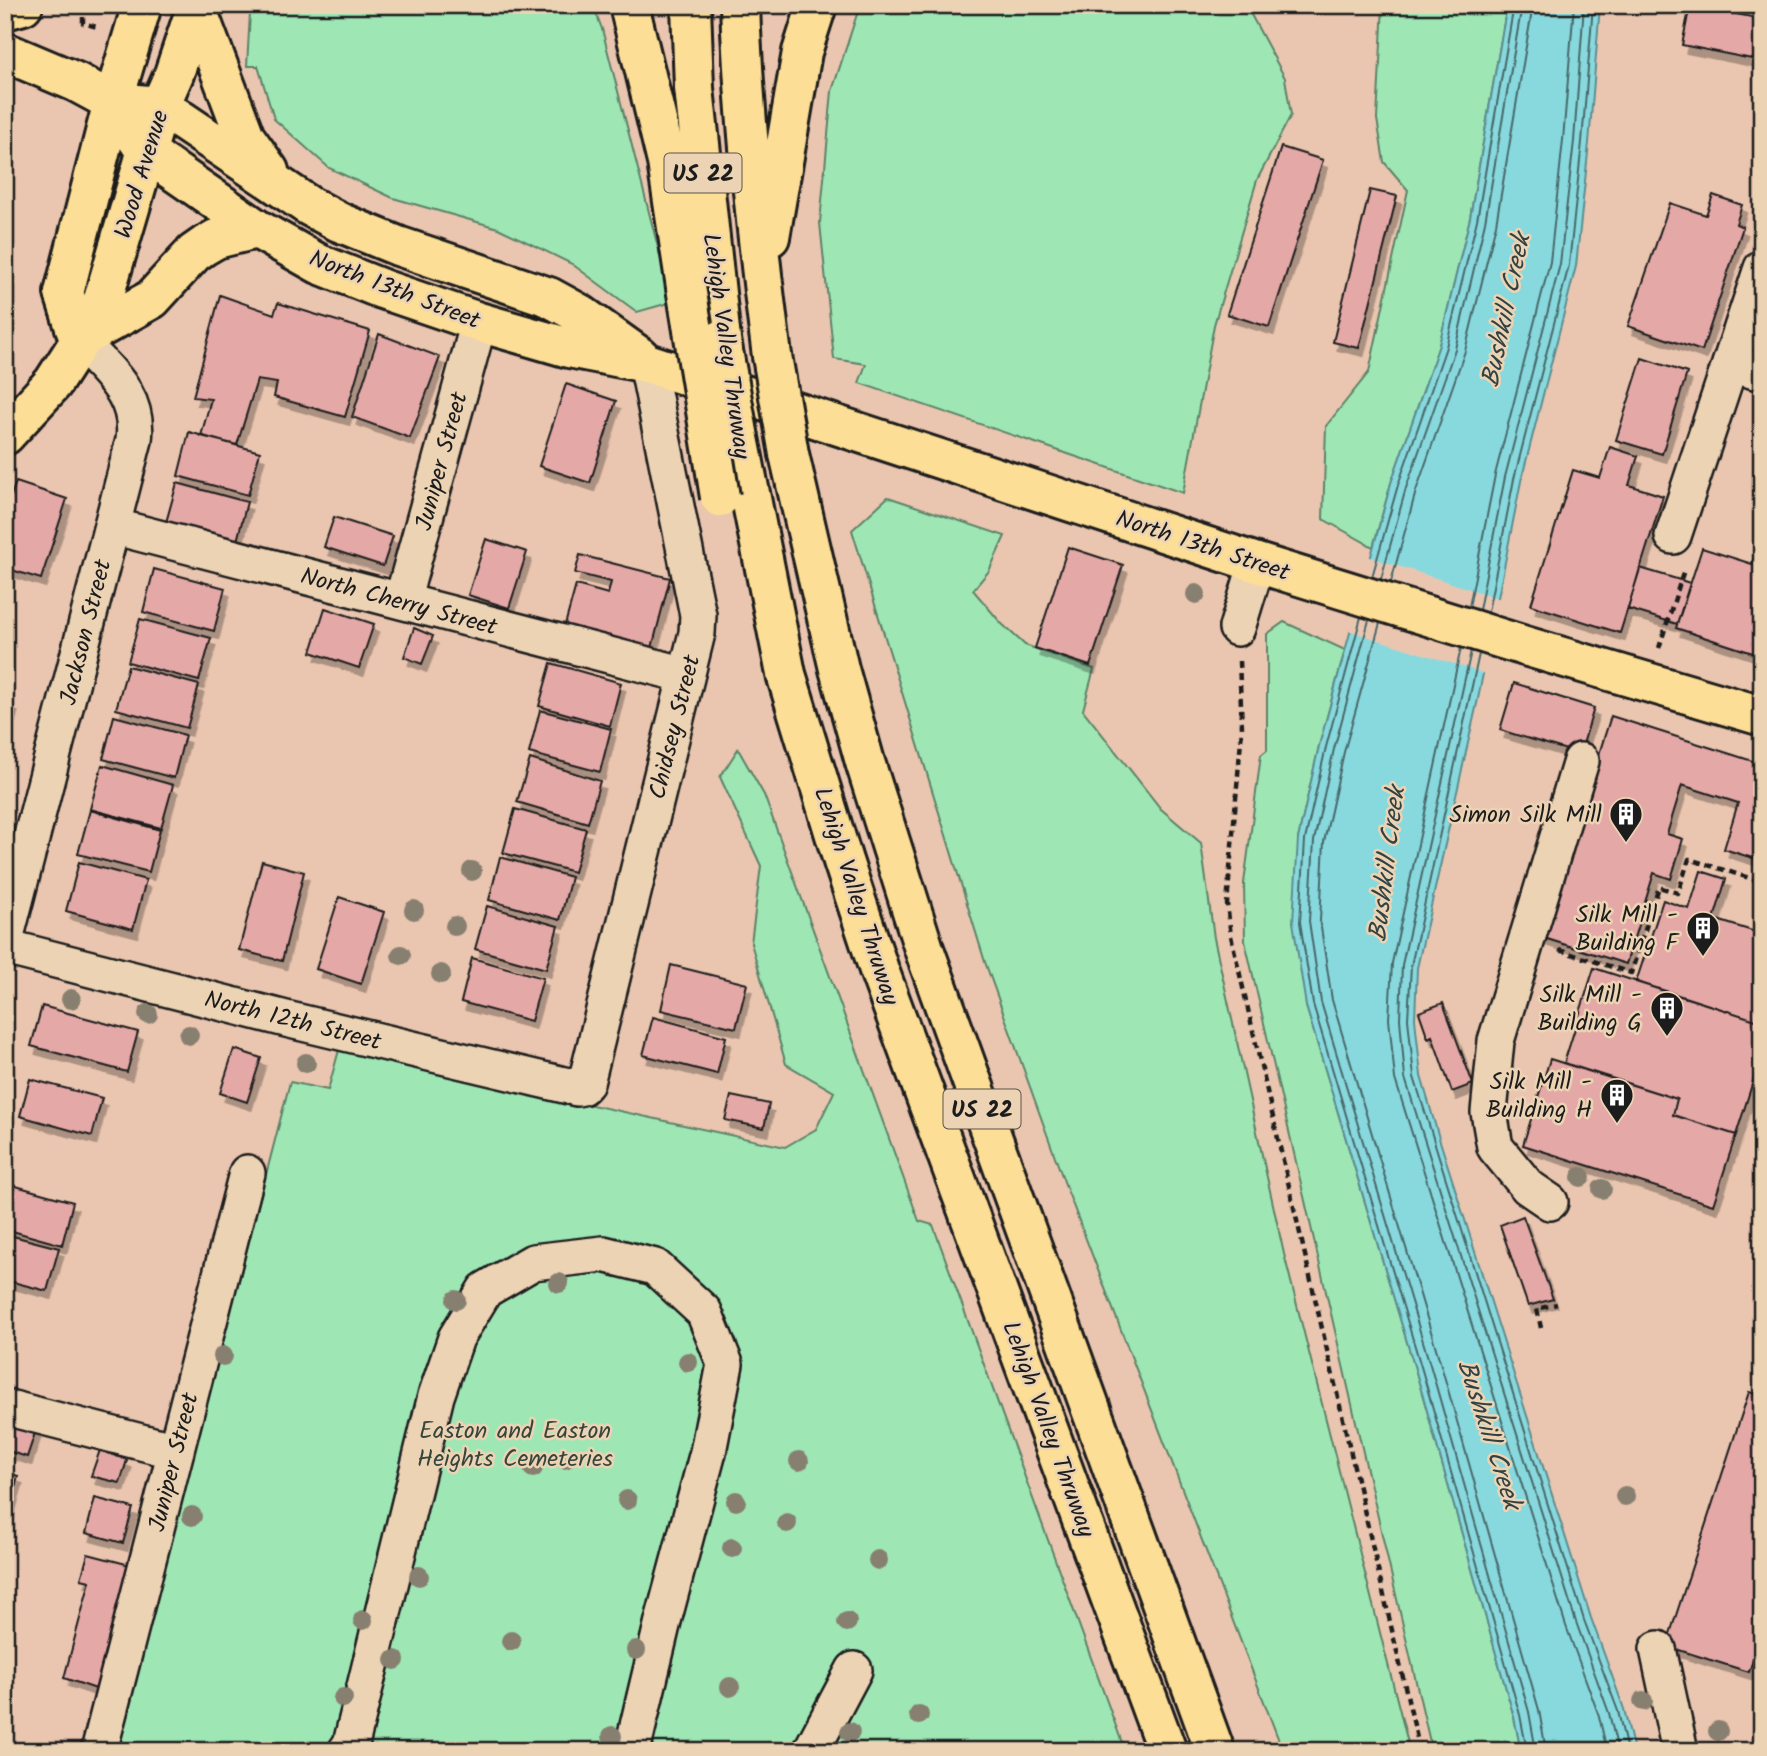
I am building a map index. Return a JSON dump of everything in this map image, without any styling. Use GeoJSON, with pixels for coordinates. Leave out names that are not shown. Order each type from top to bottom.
{"type":"FeatureCollection","features":[{"type":"Feature","properties":{"kind":"main road"},"geometry":{"type":"LineString","coordinates":[[5,10],[23,5]]}},
{"type":"Feature","properties":{"kind":"main road","name":"Wood Avenue"},"geometry":{"type":"LineString","coordinates":[[79,340],[64,293],[113,102],[142,5]]}},
{"type":"Feature","properties":{"kind":"main road"},"geometry":{"type":"LineString","coordinates":[[629,5],[667,162],[720,497],[758,541]]}},
{"type":"Feature","properties":{"kind":"main road","name":"Lehigh Valley Thruway"},"geometry":{"type":"LineString","coordinates":[[691,5],[694,88],[721,340],[786,674],[879,970],[1167,1751]]}},
{"type":"Feature","properties":{"kind":"main road","name":"Lehigh Valley Thruway"},"geometry":{"type":"LineString","coordinates":[[740,5],[742,72],[772,356],[789,454],[839,669],[876,799],[924,949],[1215,1751]]}},
{"type":"Feature","properties":{"kind":"main road"},"geometry":{"type":"LineString","coordinates":[[762,280],[802,51],[817,5]]}},
{"type":"Feature","properties":{"kind":"main road"},"geometry":{"type":"LineString","coordinates":[[197,6],[245,136],[282,190]]}},
{"type":"Feature","properties":{"kind":"main road","name":"Wood Avenue"},"geometry":{"type":"LineString","coordinates":[[5,435],[54,383],[100,310],[160,106],[197,6]]}},
{"type":"Feature","properties":{"kind":"main road","name":"North 13th Street"},"geometry":{"type":"LineString","coordinates":[[5,52],[76,82],[113,102],[160,106],[282,190],[319,211],[366,233],[549,297],[580,314],[647,363]]}},
{"type":"Feature","properties":{"kind":"main road","name":"North 13th Street"},"geometry":{"type":"LineString","coordinates":[[113,102],[146,152],[257,229],[339,272],[479,322],[569,348],[647,363],[1257,563],[1762,716]]}},
{"type":"Feature","properties":{"kind":"main road"},"geometry":{"type":"LineString","coordinates":[[79,340],[152,299],[194,253],[204,246],[216,239],[257,229]]}},
{"type":"Feature","properties":{"kind":"street"},"geometry":{"type":"LineString","coordinates":[[1673,536],[1746,368],[1762,268]]}},
{"type":"Feature","properties":{"kind":"street","name":"Juniper Street"},"geometry":{"type":"LineString","coordinates":[[402,601],[479,322]]}},
{"type":"Feature","properties":{"kind":"street","name":"Jackson Street"},"geometry":{"type":"LineString","coordinates":[[5,940],[136,424],[127,394],[79,340]]}},
{"type":"Feature","properties":{"kind":"street","name":"Chidsey Street"},"geometry":{"type":"LineString","coordinates":[[582,1087],[586,1083],[697,633],[698,615],[647,363]]}},
{"type":"Feature","properties":{"kind":"street","name":"North Cherry Street"},"geometry":{"type":"LineString","coordinates":[[112,526],[686,675]]}},
{"type":"Feature","properties":{"kind":"street"},"geometry":{"type":"LineString","coordinates":[[1237,628],[1257,563]]}},
{"type":"Feature","properties":{"kind":"street"},"geometry":{"type":"LineString","coordinates":[[1550,1202],[1528,1187],[1495,1147],[1489,1112],[1496,1041],[1581,761]]}},
{"type":"Feature","properties":{"kind":"street","name":"North 12th Street"},"geometry":{"type":"LineString","coordinates":[[5,947],[290,1020],[582,1087]]}},
{"type":"Feature","properties":{"kind":"street","name":"Juniper Street"},"geometry":{"type":"LineString","coordinates":[[99,1751],[247,1173]]}},
{"type":"Feature","properties":{"kind":"street"},"geometry":{"type":"LineString","coordinates":[[346,1751],[351,1744],[436,1396],[456,1338],[485,1290],[533,1262],[603,1254],[655,1267],[704,1312],[724,1364],[708,1452],[663,1620],[632,1751]]}},
{"type":"Feature","properties":{"kind":"street"},"geometry":{"type":"LineString","coordinates":[[5,1407],[176,1451]]}},
{"type":"Feature","properties":{"kind":"street"},"geometry":{"type":"LineString","coordinates":[[1658,1649],[1680,1751]]}},
{"type":"Feature","properties":{"kind":"street"},"geometry":{"type":"LineString","coordinates":[[813,1750],[854,1670]]}},
{"type":"Feature","properties":{"kind":"path"},"geometry":{"type":"LineString","coordinates":[[83,5],[83,23],[102,29]]}},
{"type":"Feature","properties":{"kind":"path"},"geometry":{"type":"LineString","coordinates":[[1661,642],[1685,570]]}},
{"type":"Feature","properties":{"kind":"path"},"geometry":{"type":"LineString","coordinates":[[1237,628],[1242,728],[1227,904],[1231,936],[1420,1751]]}},
{"type":"Feature","properties":{"kind":"path"},"geometry":{"type":"LineString","coordinates":[[1524,948],[1552,957],[1555,948],[1632,973],[1659,887],[1678,893],[1689,859],[1762,882]]}},
{"type":"Feature","properties":{"kind":"path"},"geometry":{"type":"LineString","coordinates":[[1541,1328],[1537,1309],[1557,1304]]}},
{"type":"Feature","properties":{"kind":"green space"},"geometry":{"type":"Polygon","coordinates":[[[253,5],[593,5],[602,29],[672,302],[637,312],[572,264],[498,228],[393,198],[329,168],[274,119],[258,66],[247,66],[250,13],[253,5]]]}},
{"type":"Feature","properties":{"kind":"green space"},"geometry":{"type":"Polygon","coordinates":[[[860,5],[1250,5],[1249,11],[1285,78],[1291,115],[1257,180],[1214,325],[1183,493],[859,383],[866,364],[834,359],[820,223],[832,91],[860,5]]]}},
{"type":"Feature","properties":{"kind":"green space"},"geometry":{"type":"Polygon","coordinates":[[[1383,5],[1507,5],[1470,218],[1439,345],[1391,483],[1373,547],[1323,519],[1326,426],[1369,372],[1408,190],[1384,162],[1377,119],[1383,5]]]}},
{"type":"Feature","properties":{"kind":"green space"},"geometry":{"type":"Polygon","coordinates":[[[888,497],[1005,536],[989,571],[973,590],[1001,623],[1025,645],[1094,669],[1083,710],[1161,809],[1201,843],[1214,938],[1284,1254],[1410,1751],[1283,1751],[1066,1187],[985,962],[852,530],[888,497]]]}},
{"type":"Feature","properties":{"kind":"green space"},"geometry":{"type":"Polygon","coordinates":[[[1284,622],[1345,650],[1298,839],[1306,1006],[1416,1372],[1514,1717],[1521,1751],[1432,1751],[1245,941],[1244,883],[1261,755],[1267,750],[1267,634],[1284,622]]]}},
{"type":"Feature","properties":{"kind":"green space","name":"Easton and Easton Heights Cemeteries"},"geometry":{"type":"Polygon","coordinates":[[[738,749],[764,795],[919,1221],[933,1225],[1125,1751],[117,1751],[290,1082],[328,1090],[339,1050],[785,1147],[816,1129],[834,1092],[786,1064],[751,943],[761,866],[720,777],[738,749]]]}},
{"type":"Feature","properties":{"kind":"water","name":"Bushkill Creek"},"geometry":{"type":"Polygon","coordinates":[[[1507,5],[1600,5],[1589,143],[1576,266],[1521,481],[1478,699],[1417,968],[1415,1019],[1421,1076],[1439,1138],[1591,1618],[1624,1709],[1634,1751],[1521,1751],[1514,1717],[1416,1372],[1306,1006],[1293,922],[1298,839],[1319,746],[1391,483],[1439,345],[1470,218],[1507,5]]]}},
{"type":"Feature","properties":{"kind":"pier"},"geometry":{"type":"Polygon","coordinates":[[[1367,556],[1501,599],[1486,674],[1347,630],[1367,556]]]}},
{"type":"Feature","properties":{"kind":"building"},"geometry":{"type":"Polygon","coordinates":[[[1690,5],[1762,19],[1762,61],[1682,45],[1690,5]]]}},
{"type":"Feature","properties":{"kind":"building"},"geometry":{"type":"Polygon","coordinates":[[[1281,147],[1323,160],[1269,327],[1227,314],[1281,147]]]}},
{"type":"Feature","properties":{"kind":"building"},"geometry":{"type":"Polygon","coordinates":[[[1370,190],[1397,196],[1359,348],[1333,342],[1370,190]]]}},
{"type":"Feature","properties":{"kind":"building"},"geometry":{"type":"Polygon","coordinates":[[[1713,195],[1742,205],[1736,224],[1743,227],[1702,351],[1628,326],[1670,203],[1706,215],[1713,195]]]}},
{"type":"Feature","properties":{"kind":"building"},"geometry":{"type":"Polygon","coordinates":[[[220,295],[274,314],[278,303],[370,331],[345,417],[274,397],[277,383],[257,380],[237,445],[201,436],[211,399],[193,397],[220,295]]]}},
{"type":"Feature","properties":{"kind":"building"},"geometry":{"type":"Polygon","coordinates":[[[379,334],[440,357],[410,438],[352,417],[379,334]]]}},
{"type":"Feature","properties":{"kind":"building"},"geometry":{"type":"Polygon","coordinates":[[[1642,358],[1687,373],[1662,454],[1616,440],[1642,358]]]}},
{"type":"Feature","properties":{"kind":"building"},"geometry":{"type":"Polygon","coordinates":[[[566,384],[616,401],[590,483],[539,466],[566,384]]]}},
{"type":"Feature","properties":{"kind":"building"},"geometry":{"type":"Polygon","coordinates":[[[189,432],[260,452],[248,495],[178,476],[189,432]]]}},
{"type":"Feature","properties":{"kind":"building"},"geometry":{"type":"Polygon","coordinates":[[[1610,447],[1638,456],[1629,485],[1663,496],[1620,633],[1531,605],[1573,470],[1600,478],[1610,447]]]}},
{"type":"Feature","properties":{"kind":"building"},"geometry":{"type":"Polygon","coordinates":[[[16,482],[67,499],[41,579],[5,568],[5,513],[16,482]]]}},
{"type":"Feature","properties":{"kind":"building"},"geometry":{"type":"Polygon","coordinates":[[[177,483],[247,502],[236,545],[165,526],[177,483]]]}},
{"type":"Feature","properties":{"kind":"building"},"geometry":{"type":"Polygon","coordinates":[[[334,517],[393,536],[383,566],[324,547],[334,517]]]}},
{"type":"Feature","properties":{"kind":"building"},"geometry":{"type":"Polygon","coordinates":[[[1762,534],[1762,656],[1676,628],[1702,548],[1752,564],[1762,534]]]}},
{"type":"Feature","properties":{"kind":"building"},"geometry":{"type":"Polygon","coordinates":[[[486,539],[527,552],[509,608],[468,595],[486,539]]]}},
{"type":"Feature","properties":{"kind":"building"},"geometry":{"type":"Polygon","coordinates":[[[1068,547],[1123,565],[1090,666],[1035,648],[1068,547]]]}},
{"type":"Feature","properties":{"kind":"building"},"geometry":{"type":"Polygon","coordinates":[[[580,555],[670,578],[652,648],[565,625],[576,585],[608,594],[611,582],[575,573],[580,555]]]}},
{"type":"Feature","properties":{"kind":"building"},"geometry":{"type":"Polygon","coordinates":[[[1640,568],[1690,583],[1677,624],[1628,609],[1640,568]]]}},
{"type":"Feature","properties":{"kind":"building"},"geometry":{"type":"Polygon","coordinates":[[[154,569],[225,588],[214,631],[143,612],[154,569]]]}},
{"type":"Feature","properties":{"kind":"building"},"geometry":{"type":"Polygon","coordinates":[[[325,608],[374,624],[359,668],[311,652],[325,608]]]}},
{"type":"Feature","properties":{"kind":"building"},"geometry":{"type":"Polygon","coordinates":[[[140,619],[211,638],[199,681],[128,662],[140,619]]]}},
{"type":"Feature","properties":{"kind":"building"},"geometry":{"type":"Polygon","coordinates":[[[414,628],[433,636],[422,664],[404,657],[414,628]]]}},
{"type":"Feature","properties":{"kind":"building"},"geometry":{"type":"Polygon","coordinates":[[[551,663],[621,683],[610,726],[539,706],[551,663]]]}},
{"type":"Feature","properties":{"kind":"building"},"geometry":{"type":"Polygon","coordinates":[[[128,666],[199,685],[187,728],[116,709],[128,666]]]}},
{"type":"Feature","properties":{"kind":"building"},"geometry":{"type":"Polygon","coordinates":[[[1514,683],[1594,708],[1580,754],[1500,730],[1514,683]]]}},
{"type":"Feature","properties":{"kind":"building"},"geometry":{"type":"Polygon","coordinates":[[[5,702],[13,704],[6,729],[5,729],[5,702]]]}},
{"type":"Feature","properties":{"kind":"building"},"geometry":{"type":"Polygon","coordinates":[[[540,710],[611,729],[600,772],[529,753],[540,710]]]}},
{"type":"Feature","properties":{"kind":"building"},"geometry":{"type":"Polygon","coordinates":[[[114,716],[185,735],[174,778],[103,759],[114,716]]]}},
{"type":"Feature","properties":{"kind":"building","name":"Simon Silk Mill"},"geometry":{"type":"Polygon","coordinates":[[[1611,716],[1762,764],[1762,861],[1724,849],[1738,803],[1682,785],[1667,834],[1683,839],[1671,879],[1654,873],[1626,964],[1541,937],[1611,716]]]}},
{"type":"Feature","properties":{"kind":"building"},"geometry":{"type":"Polygon","coordinates":[[[530,759],[600,781],[588,823],[517,802],[530,759]]]}},
{"type":"Feature","properties":{"kind":"building"},"geometry":{"type":"Polygon","coordinates":[[[102,765],[173,785],[161,828],[90,809],[102,765]]]}},
{"type":"Feature","properties":{"kind":"building"},"geometry":{"type":"Polygon","coordinates":[[[515,809],[586,829],[574,872],[503,853],[515,809]]]}},
{"type":"Feature","properties":{"kind":"building"},"geometry":{"type":"Polygon","coordinates":[[[90,810],[160,830],[149,872],[78,854],[90,810]]]}},
{"type":"Feature","properties":{"kind":"building"},"geometry":{"type":"Polygon","coordinates":[[[500,857],[571,877],[560,920],[489,900],[500,857]]]}},
{"type":"Feature","properties":{"kind":"building"},"geometry":{"type":"Polygon","coordinates":[[[262,861],[304,872],[282,961],[239,950],[262,861]]]}},
{"type":"Feature","properties":{"kind":"building"},"geometry":{"type":"Polygon","coordinates":[[[79,862],[146,880],[133,929],[66,911],[79,862]]]}},
{"type":"Feature","properties":{"kind":"building","name":"Silk Mill - Building F"},"geometry":{"type":"Polygon","coordinates":[[[1701,871],[1726,879],[1714,919],[1762,934],[1762,1022],[1636,982],[1663,900],[1689,909],[1701,871]]]}},
{"type":"Feature","properties":{"kind":"building"},"geometry":{"type":"Polygon","coordinates":[[[339,897],[384,912],[361,984],[316,969],[339,897]]]}},
{"type":"Feature","properties":{"kind":"building"},"geometry":{"type":"Polygon","coordinates":[[[487,906],[558,926],[546,969],[475,949],[487,906]]]}},
{"type":"Feature","properties":{"kind":"building"},"geometry":{"type":"Polygon","coordinates":[[[472,958],[543,978],[531,1021],[461,1002],[472,958]]]}},
{"type":"Feature","properties":{"kind":"building"},"geometry":{"type":"Polygon","coordinates":[[[671,965],[747,984],[736,1028],[661,1010],[671,965]]]}},
{"type":"Feature","properties":{"kind":"building","name":"Silk Mill - Building G"},"geometry":{"type":"Polygon","coordinates":[[[1594,968],[1762,1022],[1762,1053],[1736,1135],[1673,1115],[1677,1099],[1564,1063],[1594,968]]]}},
{"type":"Feature","properties":{"kind":"building"},"geometry":{"type":"Polygon","coordinates":[[[1443,1003],[1473,1084],[1452,1092],[1432,1036],[1428,1038],[1419,1012],[1443,1003]]]}},
{"type":"Feature","properties":{"kind":"building"},"geometry":{"type":"Polygon","coordinates":[[[42,1006],[138,1032],[127,1072],[31,1046],[42,1006]]]}},
{"type":"Feature","properties":{"kind":"building"},"geometry":{"type":"Polygon","coordinates":[[[653,1017],[726,1037],[717,1074],[643,1055],[653,1017]]]}},
{"type":"Feature","properties":{"kind":"building"},"geometry":{"type":"Polygon","coordinates":[[[234,1049],[261,1058],[247,1102],[220,1093],[234,1049]]]}},
{"type":"Feature","properties":{"kind":"building","name":"Silk Mill - Building H"},"geometry":{"type":"Polygon","coordinates":[[[1550,1059],[1677,1099],[1673,1115],[1736,1135],[1713,1205],[1523,1145],[1550,1059]]]}},
{"type":"Feature","properties":{"kind":"building"},"geometry":{"type":"Polygon","coordinates":[[[30,1079],[102,1098],[92,1136],[20,1116],[30,1079]]]}},
{"type":"Feature","properties":{"kind":"building"},"geometry":{"type":"Polygon","coordinates":[[[731,1096],[769,1104],[764,1128],[725,1120],[731,1096]]]}},
{"type":"Feature","properties":{"kind":"building"},"geometry":{"type":"Polygon","coordinates":[[[5,1183],[73,1202],[62,1245],[5,1229],[5,1183]]]}},
{"type":"Feature","properties":{"kind":"building"},"geometry":{"type":"Polygon","coordinates":[[[1523,1216],[1553,1299],[1528,1306],[1500,1225],[1523,1216]]]}},
{"type":"Feature","properties":{"kind":"building"},"geometry":{"type":"Polygon","coordinates":[[[5,1234],[59,1248],[47,1291],[5,1280],[5,1234]]]}},
{"type":"Feature","properties":{"kind":"building"},"geometry":{"type":"Polygon","coordinates":[[[1749,1392],[1762,1396],[1762,1632],[1749,1672],[1666,1646],[1749,1392]]]}},
{"type":"Feature","properties":{"kind":"building"},"geometry":{"type":"Polygon","coordinates":[[[5,1413],[38,1424],[27,1457],[5,1450],[5,1413]]]}},
{"type":"Feature","properties":{"kind":"building"},"geometry":{"type":"Polygon","coordinates":[[[100,1450],[127,1460],[120,1483],[91,1476],[100,1450]]]}},
{"type":"Feature","properties":{"kind":"building"},"geometry":{"type":"Polygon","coordinates":[[[5,1472],[18,1476],[5,1523],[5,1472]]]}},
{"type":"Feature","properties":{"kind":"building"},"geometry":{"type":"Polygon","coordinates":[[[95,1498],[133,1508],[123,1543],[86,1533],[95,1498]]]}},
{"type":"Feature","properties":{"kind":"building"},"geometry":{"type":"Polygon","coordinates":[[[88,1554],[130,1565],[96,1689],[64,1678],[90,1581],[81,1579],[88,1554]]]}},
{"type":"Feature","properties":{"kind":"place","name":"Simon Silk Mill"},"geometry":{"type":"Point","coordinates":[1626,844]}},
{"type":"Feature","properties":{"kind":"place","name":"Silk Mill - Building F"},"geometry":{"type":"Point","coordinates":[1703,958]}},
{"type":"Feature","properties":{"kind":"place","name":"Silk Mill - Building G"},"geometry":{"type":"Point","coordinates":[1667,1038]}},
{"type":"Feature","properties":{"kind":"place","name":"Silk Mill - Building H"},"geometry":{"type":"Point","coordinates":[1617,1125]}}]}
